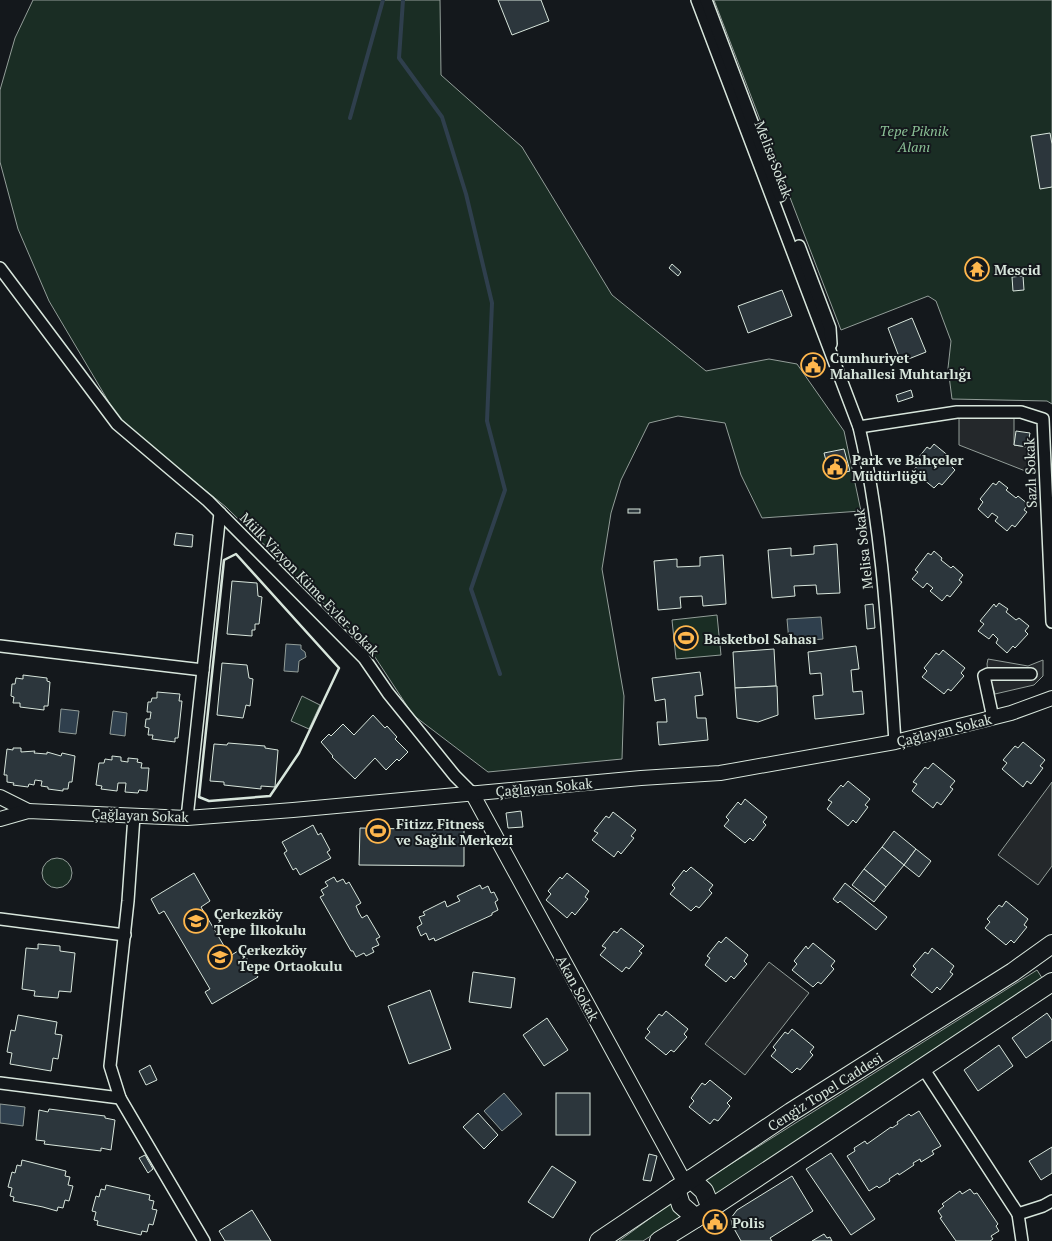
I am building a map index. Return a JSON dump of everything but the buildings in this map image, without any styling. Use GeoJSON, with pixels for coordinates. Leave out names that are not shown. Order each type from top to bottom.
{"type":"FeatureCollection","features":[{"type":"Feature","properties":{"kind":"main road","name":"Cengiz Topel Caddesi"},"geometry":{"type":"LineString","coordinates":[[599,1241],[792,1112],[1013,972],[1052,944]]}},
{"type":"Feature","properties":{"kind":"main road"},"geometry":{"type":"LineString","coordinates":[[659,1241],[1052,982]]}},
{"type":"Feature","properties":{"kind":"main road"},"geometry":{"type":"LineString","coordinates":[[684,1183],[704,1191],[704,1213],[681,1205],[684,1183]]}},
{"type":"Feature","properties":{"kind":"street","name":"Melisa Sokak"},"geometry":{"type":"LineString","coordinates":[[697,0],[859,427],[868,464],[876,515],[896,742]]}},
{"type":"Feature","properties":{"kind":"street","name":"Melisa Sokak"},"geometry":{"type":"LineString","coordinates":[[706,0],[830,328],[832,358]]}},
{"type":"Feature","properties":{"kind":"street","name":"Mülk Vizyon Küme Evler Sokak"},"geometry":{"type":"LineString","coordinates":[[0,268],[118,424],[208,501],[364,658],[388,693],[455,776],[472,793]]}},
{"type":"Feature","properties":{"kind":"street","name":"Sazlı Sokak"},"geometry":{"type":"LineString","coordinates":[[859,427],[957,412],[1021,412],[1043,419],[1052,622]]}},
{"type":"Feature","properties":{"kind":"street"},"geometry":{"type":"LineString","coordinates":[[1034,461],[1045,465]]}},
{"type":"Feature","properties":{"kind":"street"},"geometry":{"type":"LineString","coordinates":[[187,818],[220,513]]}},
{"type":"Feature","properties":{"kind":"street"},"geometry":{"type":"LineString","coordinates":[[0,646],[203,670]]}},
{"type":"Feature","properties":{"kind":"street"},"geometry":{"type":"LineString","coordinates":[[993,718],[984,676],[988,674],[1031,674]]}},
{"type":"Feature","properties":{"kind":"street","name":"Çağlayan Sokak"},"geometry":{"type":"LineString","coordinates":[[28,811],[187,818],[641,778],[720,774],[896,742],[1011,713],[1052,698]]}},
{"type":"Feature","properties":{"kind":"street","name":"Akan Sokak"},"geometry":{"type":"LineString","coordinates":[[472,793],[684,1183]]}},
{"type":"Feature","properties":{"kind":"street"},"geometry":{"type":"LineString","coordinates":[[0,797],[28,811]]}},
{"type":"Feature","properties":{"kind":"street"},"geometry":{"type":"LineString","coordinates":[[0,819],[28,811]]}},
{"type":"Feature","properties":{"kind":"street"},"geometry":{"type":"LineString","coordinates":[[134,816],[125,935],[110,1066],[120,1098],[204,1241]]}},
{"type":"Feature","properties":{"kind":"street"},"geometry":{"type":"LineString","coordinates":[[0,919],[125,935]]}},
{"type":"Feature","properties":{"kind":"street"},"geometry":{"type":"LineString","coordinates":[[923,1068],[1018,1214],[1022,1241]]}},
{"type":"Feature","properties":{"kind":"street"},"geometry":{"type":"LineString","coordinates":[[0,1083],[120,1098]]}},
{"type":"Feature","properties":{"kind":"street"},"geometry":{"type":"LineString","coordinates":[[1018,1214],[1052,1201]]}},
{"type":"Feature","properties":{"kind":"green space"},"geometry":{"type":"Polygon","coordinates":[[[33,0],[440,0],[441,75],[522,147],[612,295],[706,371],[769,359],[797,364],[844,431],[861,511],[762,518],[741,475],[725,423],[678,416],[649,423],[621,480],[611,513],[602,569],[624,696],[622,759],[488,772],[413,715],[369,648],[226,507],[120,421],[49,301],[18,229],[0,162],[0,90],[15,38],[33,0]]]}},
{"type":"Feature","properties":{"kind":"green space","name":"Tepe Piknik Alanı"},"geometry":{"type":"Polygon","coordinates":[[[714,0],[1052,0],[1052,404],[1047,401],[952,399],[948,368],[951,341],[936,301],[928,296],[841,330],[714,0]]]}},
{"type":"Feature","properties":{"kind":"green space"},"geometry":{"type":"Polygon","coordinates":[[[717,615],[721,655],[676,659],[672,620],[717,615]]]}},
{"type":"Feature","properties":{"kind":"green space"},"geometry":{"type":"Polygon","coordinates":[[[302,696],[320,705],[309,729],[291,721],[302,696]]]}},
{"type":"Feature","properties":{"kind":"green space"},"geometry":{"type":"Polygon","coordinates":[[[57,858],[67,863],[72,873],[67,883],[57,888],[47,883],[42,873],[47,863],[57,858]]]}},
{"type":"Feature","properties":{"kind":"green space"},"geometry":{"type":"Polygon","coordinates":[[[1037,970],[1044,981],[715,1195],[704,1181],[1037,970]]]}},
{"type":"Feature","properties":{"kind":"green space"},"geometry":{"type":"Polygon","coordinates":[[[671,1203],[680,1217],[643,1241],[619,1241],[671,1203]]]}},
{"type":"Feature","properties":{"kind":"shaded area"},"geometry":{"type":"Polygon","coordinates":[[[959,414],[1014,418],[1014,445],[1027,447],[1034,451],[1033,474],[959,445],[959,414]]]}},
{"type":"Feature","properties":{"kind":"shaded area"},"geometry":{"type":"Polygon","coordinates":[[[988,659],[1028,666],[1043,660],[1043,676],[1034,685],[995,694],[988,674],[988,659]]]}},
{"type":"Feature","properties":{"kind":"shaded area"},"geometry":{"type":"Polygon","coordinates":[[[1052,782],[1052,866],[1038,885],[998,855],[1052,782]]]}},
{"type":"Feature","properties":{"kind":"shaded area"},"geometry":{"type":"Polygon","coordinates":[[[769,962],[809,993],[745,1075],[705,1044],[769,962]]]}},
{"type":"Feature","properties":{"kind":"water"},"geometry":{"type":"Polygon","coordinates":[[[821,617],[823,639],[789,642],[787,619],[821,617]]]}},
{"type":"Feature","properties":{"kind":"water"},"geometry":{"type":"Polygon","coordinates":[[[286,644],[301,645],[301,649],[305,652],[306,657],[299,661],[298,672],[284,671],[286,644]]]}},
{"type":"Feature","properties":{"kind":"water"},"geometry":{"type":"Polygon","coordinates":[[[61,709],[79,711],[76,734],[59,732],[61,709]]]}},
{"type":"Feature","properties":{"kind":"water"},"geometry":{"type":"Polygon","coordinates":[[[113,711],[127,713],[125,736],[110,734],[113,711]]]}},
{"type":"Feature","properties":{"kind":"water"},"geometry":{"type":"Polygon","coordinates":[[[504,1093],[522,1114],[502,1131],[484,1111],[504,1093]]]}},
{"type":"Feature","properties":{"kind":"water"},"geometry":{"type":"Polygon","coordinates":[[[0,1104],[25,1107],[23,1126],[0,1123],[0,1104]]]}},
{"type":"Feature","properties":{"kind":"waterway"},"geometry":{"type":"LineString","coordinates":[[350,118],[383,0]]}},
{"type":"Feature","properties":{"kind":"waterway"},"geometry":{"type":"LineString","coordinates":[[403,0],[399,58],[442,117],[466,194],[492,303],[487,421],[505,490],[471,589],[500,674]]}},
{"type":"Feature","properties":{"kind":"wall"},"geometry":{"type":"LineString","coordinates":[[236,554],[339,668],[299,753],[270,796],[209,801],[199,797],[224,560],[236,554]]}},
{"type":"Feature","properties":{"kind":"place","name":"Mescid"},"geometry":{"type":"Point","coordinates":[977,269]}},
{"type":"Feature","properties":{"kind":"place","name":"Cumhuriyet Mahallesi Muhtarlığı"},"geometry":{"type":"Point","coordinates":[813,365]}},
{"type":"Feature","properties":{"kind":"place","name":"Park ve Bahçeler Müdürlüğü"},"geometry":{"type":"Point","coordinates":[835,467]}},
{"type":"Feature","properties":{"kind":"place","name":"Basketbol Sahası"},"geometry":{"type":"Point","coordinates":[686,638]}},
{"type":"Feature","properties":{"kind":"place","name":"Fitizz Fitness ve Sağlık Merkezi"},"geometry":{"type":"Point","coordinates":[378,831]}},
{"type":"Feature","properties":{"kind":"place","name":"Çerkezköy Tepe İlkokulu"},"geometry":{"type":"Point","coordinates":[196,921]}},
{"type":"Feature","properties":{"kind":"place","name":"Çerkezköy Tepe Ortaokulu"},"geometry":{"type":"Point","coordinates":[220,957]}},
{"type":"Feature","properties":{"kind":"place","name":"Polis"},"geometry":{"type":"Point","coordinates":[715,1222]}}]}
